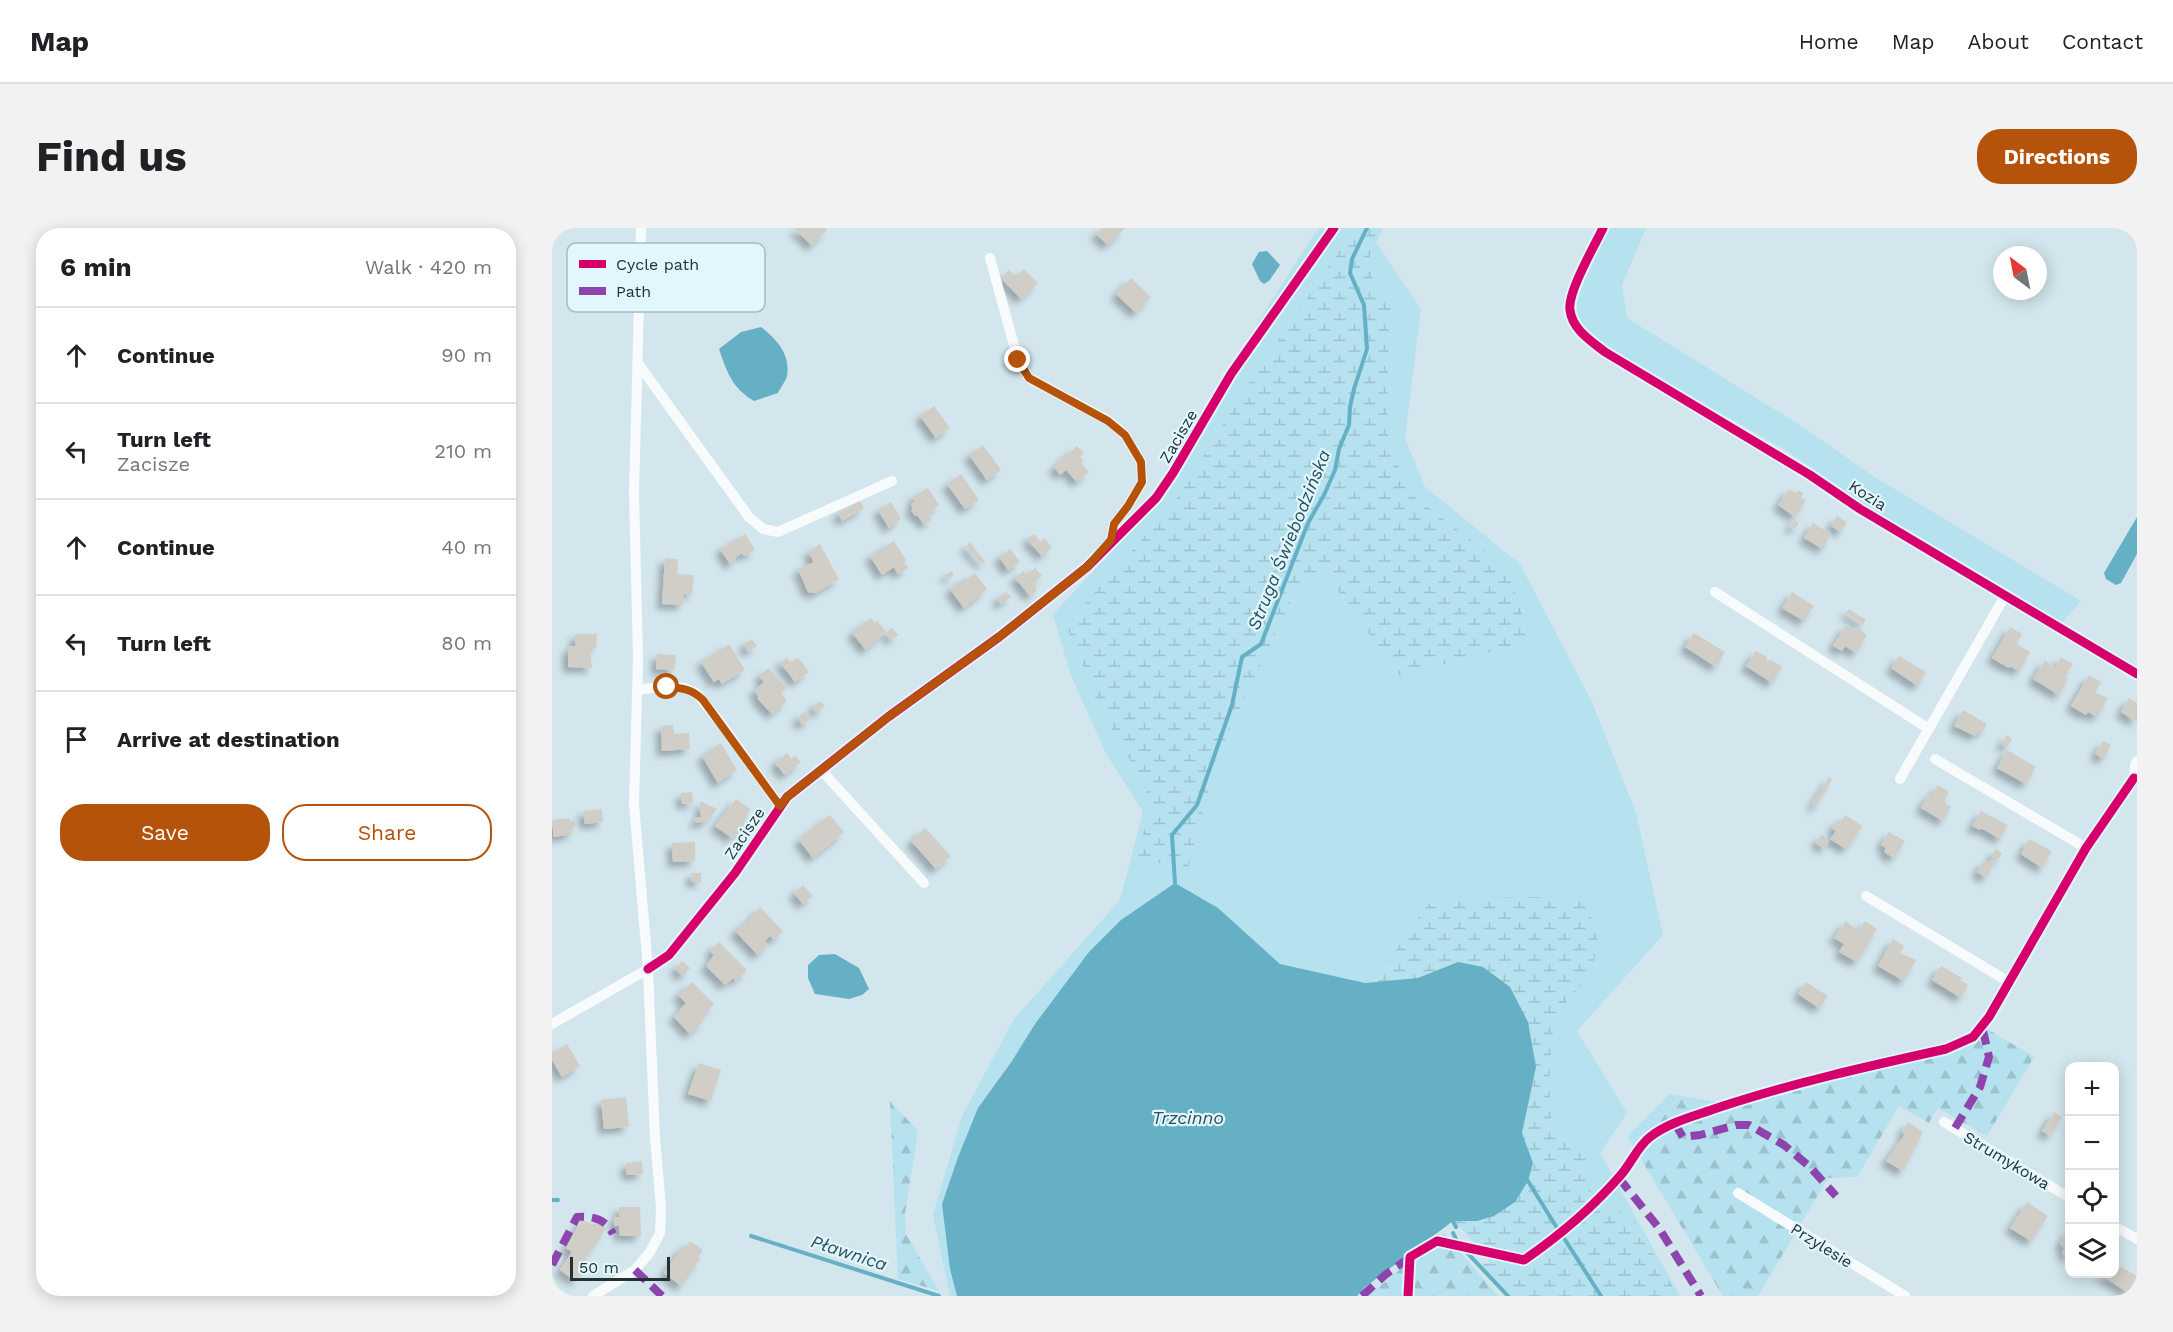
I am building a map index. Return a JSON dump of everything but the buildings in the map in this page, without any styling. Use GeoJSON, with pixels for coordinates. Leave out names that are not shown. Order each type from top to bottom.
{"type":"FeatureCollection","features":[{"type":"Feature","properties":{"kind":"street"},"geometry":{"type":"LineString","coordinates":[[641,228],[641,243]]}},
{"type":"Feature","properties":{"kind":"street","name":"Zacisze"},"geometry":{"type":"LineString","coordinates":[[552,1024],[669,955],[735,873],[787,797],[888,717],[999,637],[1087,567],[1111,540],[1156,498],[1231,374],[1334,228]]}},
{"type":"Feature","properties":{"kind":"street"},"geometry":{"type":"LineString","coordinates":[[990,258],[1018,360],[1029,378],[1108,421],[1125,435],[1141,462],[1142,482],[1114,524],[1111,540]]}},
{"type":"Feature","properties":{"kind":"street"},"geometry":{"type":"LineString","coordinates":[[593,1296],[635,1270],[650,1252],[660,1233],[661,1208],[655,1137],[648,969],[634,804],[637,690],[634,493],[638,312]]}},
{"type":"Feature","properties":{"kind":"street","name":"Kozia"},"geometry":{"type":"LineString","coordinates":[[1585,338],[1810,475],[1860,509],[2137,674]]}},
{"type":"Feature","properties":{"kind":"street"},"geometry":{"type":"LineString","coordinates":[[637,362],[749,517],[763,529],[778,532],[892,481]]}},
{"type":"Feature","properties":{"kind":"street"},"geometry":{"type":"LineString","coordinates":[[1714,592],[1929,729]]}},
{"type":"Feature","properties":{"kind":"street"},"geometry":{"type":"LineString","coordinates":[[1900,779],[2005,596]]}},
{"type":"Feature","properties":{"kind":"street"},"geometry":{"type":"LineString","coordinates":[[637,690],[685,688],[697,694],[720,722],[780,806]]}},
{"type":"Feature","properties":{"kind":"street"},"geometry":{"type":"LineString","coordinates":[[1935,759],[2086,849]]}},
{"type":"Feature","properties":{"kind":"street"},"geometry":{"type":"LineString","coordinates":[[1989,1017],[2086,849],[2135,779],[2137,761]]}},
{"type":"Feature","properties":{"kind":"street"},"geometry":{"type":"LineString","coordinates":[[821,770],[924,883]]}},
{"type":"Feature","properties":{"kind":"street"},"geometry":{"type":"LineString","coordinates":[[1866,896],[2010,982]]}},
{"type":"Feature","properties":{"kind":"street","name":"Strumykowa"},"geometry":{"type":"LineString","coordinates":[[1944,1122],[2065,1195]]}},
{"type":"Feature","properties":{"kind":"street","name":"Przylesie"},"geometry":{"type":"LineString","coordinates":[[1738,1193],[1905,1296]]}},
{"type":"Feature","properties":{"kind":"street"},"geometry":{"type":"LineString","coordinates":[[2119,1228],[2137,1239]]}},
{"type":"Feature","properties":{"kind":"green space"},"geometry":{"type":"Polygon","coordinates":[[[1320,228],[1366,228],[1421,309],[1405,438],[1425,487],[1520,564],[1592,702],[1636,813],[1663,935],[1577,1031],[1627,1113],[1600,1153],[1680,1296],[1517,1296],[1464,1231],[1365,983],[1280,964],[1218,908],[1058,994],[1035,1024],[978,1108],[942,1204],[950,1269],[957,1296],[950,1296],[933,1215],[962,1116],[1014,1019],[1120,900],[1143,812],[1105,752],[1070,673],[1053,614],[1163,498],[1261,318],[1320,228]]]}},
{"type":"Feature","properties":{"kind":"green space"},"geometry":{"type":"Polygon","coordinates":[[[1355,228],[1383,228],[1369,258],[1374,284],[1392,305],[1389,328],[1387,431],[1407,491],[1507,568],[1531,642],[1400,676],[1327,576],[1300,582],[1217,757],[1187,872],[1136,856],[1152,807],[1143,782],[1100,709],[1066,625],[1174,503],[1249,383],[1355,228]]]}},
{"type":"Feature","properties":{"kind":"green space"},"geometry":{"type":"Polygon","coordinates":[[[1608,228],[1646,228],[1622,285],[1627,318],[1800,425],[1873,476],[2081,601],[2061,624],[1862,505],[1786,450],[1608,350],[1594,339],[1586,332],[1579,319],[1578,293],[1588,266],[1608,228]]]}},
{"type":"Feature","properties":{"kind":"green space","name":"Trzcinno"},"geometry":{"type":"Polygon","coordinates":[[[1175,883],[1218,908],[1280,964],[1365,983],[1378,976],[1428,904],[1505,897],[1582,899],[1599,933],[1592,972],[1565,1004],[1552,1035],[1549,1084],[1552,1124],[1588,1160],[1591,1196],[1563,1222],[1523,1253],[1477,1244],[1453,1221],[1365,1287],[957,1296],[950,1269],[942,1204],[978,1108],[1035,1024],[1089,952],[1121,920],[1175,883]]]}},
{"type":"Feature","properties":{"kind":"green space"},"geometry":{"type":"Polygon","coordinates":[[[1979,1024],[2034,1057],[1987,1136],[1938,1108],[1929,1123],[1899,1106],[1857,1177],[1828,1178],[1758,1296],[1723,1296],[1627,1136],[1669,1094],[1715,1102],[1957,1042],[1979,1024]]]}},
{"type":"Feature","properties":{"kind":"green space"},"geometry":{"type":"Polygon","coordinates":[[[890,1101],[918,1131],[905,1214],[906,1234],[939,1291],[898,1279],[890,1101]]]}},
{"type":"Feature","properties":{"kind":"green space"},"geometry":{"type":"Polygon","coordinates":[[[1597,1203],[1632,1217],[1678,1296],[1506,1296],[1481,1263],[1520,1269],[1537,1262],[1597,1203]]]}},
{"type":"Feature","properties":{"kind":"green space"},"geometry":{"type":"Polygon","coordinates":[[[1444,1233],[1498,1296],[1368,1296],[1444,1233]]]}},
{"type":"Feature","properties":{"kind":"water"},"geometry":{"type":"Polygon","coordinates":[[[1267,251],[1280,265],[1269,281],[1264,284],[1260,281],[1252,264],[1259,252],[1267,251]]]}},
{"type":"Feature","properties":{"kind":"water"},"geometry":{"type":"Polygon","coordinates":[[[761,327],[781,348],[788,368],[787,376],[778,393],[754,401],[735,385],[719,349],[741,332],[761,327]]]}},
{"type":"Feature","properties":{"kind":"water"},"geometry":{"type":"Polygon","coordinates":[[[2137,517],[2137,554],[2121,583],[2116,585],[2106,579],[2104,573],[2137,517]]]}},
{"type":"Feature","properties":{"kind":"water","name":"Trzcinno"},"geometry":{"type":"Polygon","coordinates":[[[1175,883],[1218,908],[1280,964],[1365,983],[1418,978],[1458,962],[1483,967],[1510,987],[1528,1022],[1536,1067],[1522,1133],[1533,1163],[1528,1181],[1515,1202],[1494,1216],[1477,1221],[1453,1221],[1365,1287],[1357,1296],[957,1296],[950,1269],[942,1204],[978,1108],[1035,1024],[1089,952],[1121,920],[1175,883]]]}},
{"type":"Feature","properties":{"kind":"water"},"geometry":{"type":"Polygon","coordinates":[[[835,954],[859,968],[869,989],[862,995],[849,999],[815,994],[808,978],[808,965],[819,955],[835,954]]]}},
{"type":"Feature","properties":{"kind":"waterway","name":"Struga Świebodzińska"},"geometry":{"type":"LineString","coordinates":[[1175,883],[1172,835],[1197,805],[1232,705],[1242,657],[1261,644],[1308,523],[1335,470],[1339,449],[1349,425],[1354,389],[1367,349],[1364,305],[1350,273],[1352,259],[1367,228]]}},
{"type":"Feature","properties":{"kind":"waterway"},"geometry":{"type":"LineString","coordinates":[[1528,1181],[1557,1228]]}},
{"type":"Feature","properties":{"kind":"waterway","name":"Pławnica"},"geometry":{"type":"LineString","coordinates":[[552,1200],[558,1200]]}},
{"type":"Feature","properties":{"kind":"waterway"},"geometry":{"type":"LineString","coordinates":[[1453,1221],[1456,1227]]}},
{"type":"Feature","properties":{"kind":"waterway"},"geometry":{"type":"LineString","coordinates":[[1453,1233],[1458,1243],[1508,1296]]}},
{"type":"Feature","properties":{"kind":"waterway"},"geometry":{"type":"LineString","coordinates":[[1562,1235],[1601,1296]]}},
{"type":"Feature","properties":{"kind":"waterway","name":"Pławnica"},"geometry":{"type":"LineString","coordinates":[[751,1236],[939,1296]]}},
{"type":"Feature","properties":{"kind":"marked path"},"geometry":{"type":"LineString","coordinates":[[1955,1128],[1980,1087],[1989,1057],[1982,1026]]}},
{"type":"Feature","properties":{"kind":"marked path"},"geometry":{"type":"LineString","coordinates":[[1675,1124],[1683,1137],[1700,1135],[1736,1125],[1749,1125],[1784,1145],[1810,1167],[1836,1196]]}},
{"type":"Feature","properties":{"kind":"marked path"},"geometry":{"type":"LineString","coordinates":[[1619,1178],[1659,1228],[1701,1296]]}},
{"type":"Feature","properties":{"kind":"marked path"},"geometry":{"type":"LineString","coordinates":[[552,1265],[577,1217],[588,1217],[603,1222],[613,1234]]}},
{"type":"Feature","properties":{"kind":"marked path"},"geometry":{"type":"LineString","coordinates":[[1362,1296],[1385,1275],[1412,1256]]}},
{"type":"Feature","properties":{"kind":"marked path"},"geometry":{"type":"LineString","coordinates":[[635,1270],[662,1296]]}},
{"type":"Feature","properties":{"kind":"cycle path"},"geometry":{"type":"LineString","coordinates":[[648,969],[669,955],[735,873],[787,797],[888,717],[999,637],[1087,567],[1156,498],[1231,374],[1334,228]]}},
{"type":"Feature","properties":{"kind":"cycle path"},"geometry":{"type":"LineString","coordinates":[[1603,228],[1577,281],[1570,302],[1574,323],[1588,339],[1605,352],[1810,475],[1860,509],[2137,674]]}},
{"type":"Feature","properties":{"kind":"cycle path"},"geometry":{"type":"LineString","coordinates":[[1408,1296],[1410,1257],[1437,1241],[1524,1260],[1587,1210],[1624,1171],[1645,1141],[1674,1123],[1802,1083],[1946,1049],[1973,1037],[1989,1017],[2086,848],[2134,778]]}},
{"type":"Feature","properties":{"kind":"route"},"geometry":{"type":"LineString","coordinates":[[667,687],[685,688],[703,700],[780,806],[787,797],[888,717],[999,637],[1087,567],[1111,540],[1114,524],[1142,482],[1141,462],[1125,435],[1108,421],[1029,378],[1018,360]]}}]}
